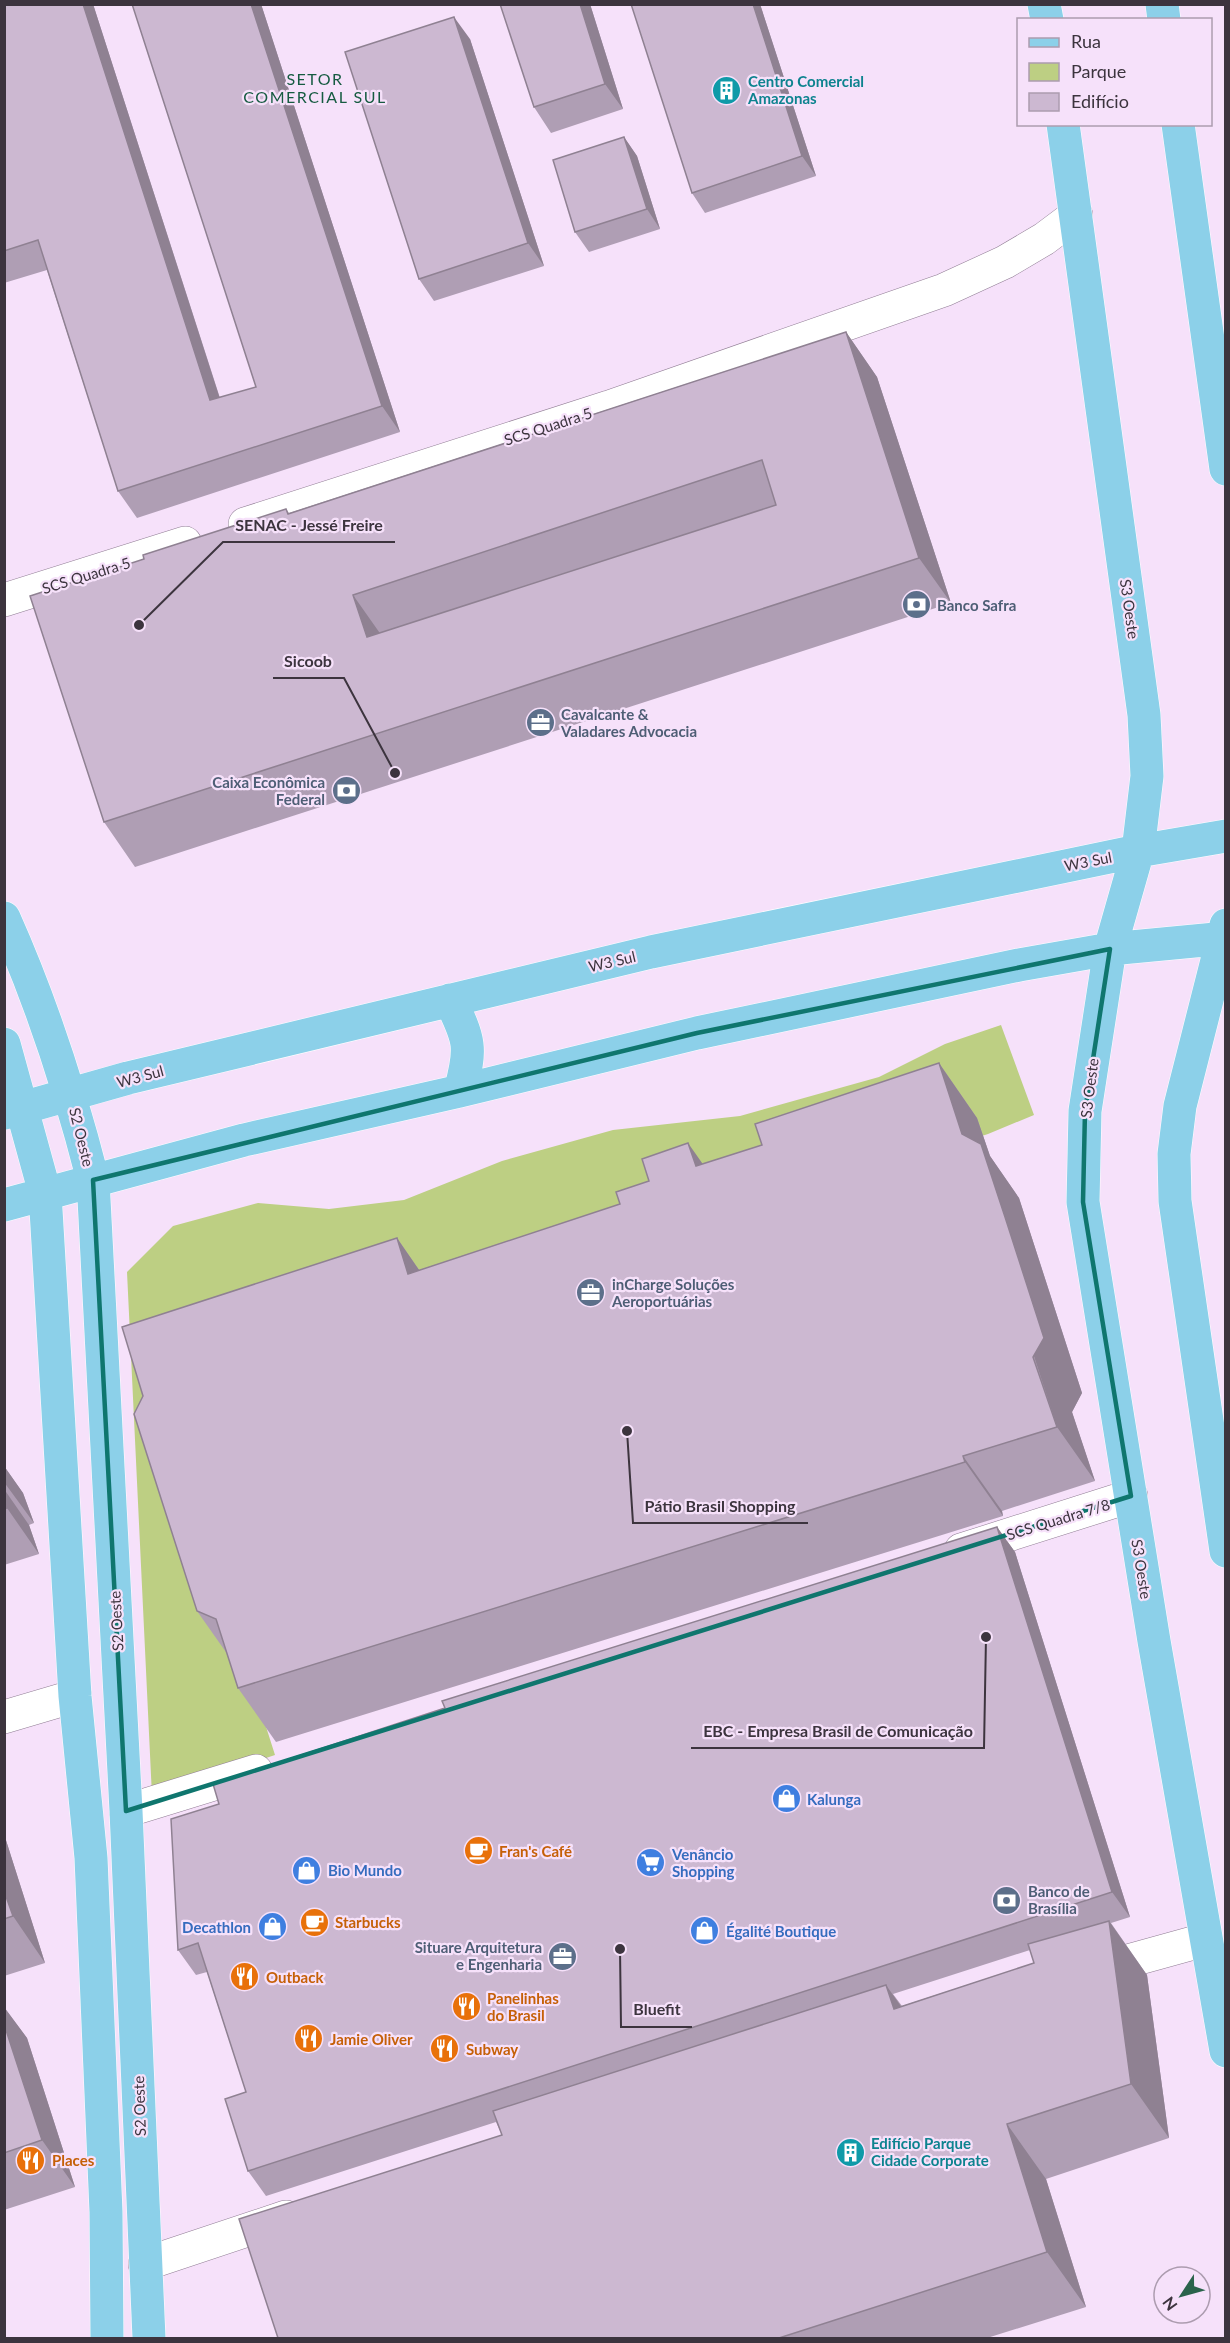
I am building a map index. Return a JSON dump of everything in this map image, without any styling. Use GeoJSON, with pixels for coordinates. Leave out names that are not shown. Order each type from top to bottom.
{"type":"FeatureCollection","features":[{"type":"Feature","properties":{"kind":"main road","name":"S3 Oeste"},"geometry":{"type":"LineString","coordinates":[[1063,126],[1144,715],[1147,776],[1138,851],[1110,949],[1085,1111],[1083,1202],[1204,1940],[1226,2051]]}},
{"type":"Feature","properties":{"kind":"main road"},"geometry":{"type":"LineString","coordinates":[[1178,126],[1226,470]]}},
{"type":"Feature","properties":{"kind":"main road","name":"W3 Sul"},"geometry":{"type":"LineString","coordinates":[[14,1110],[128,1078],[651,952],[1138,851],[1226,836]]}},
{"type":"Feature","properties":{"kind":"main road","name":"S2 Oeste"},"geometry":{"type":"LineString","coordinates":[[4,918],[33,983],[72,1095],[93,1180],[126,1811],[149,2338]]}},
{"type":"Feature","properties":{"kind":"main road"},"geometry":{"type":"LineString","coordinates":[[4,1205],[244,1140],[460,1091],[697,1033],[1019,965],[1110,949],[1224,934],[1180,1106],[1174,1154],[1174,1177],[1175,1200],[1226,1551]]}},
{"type":"Feature","properties":{"kind":"main road"},"geometry":{"type":"LineString","coordinates":[[450,1000],[467,1037],[469,1058],[460,1091]]}},
{"type":"Feature","properties":{"kind":"main road"},"geometry":{"type":"LineString","coordinates":[[4,1044],[14,1110],[45,1193],[75,1696],[91,1858],[106,2212],[106,2338]]}},
{"type":"Feature","properties":{"kind":"street","name":"SCS Quadra 5"},"geometry":{"type":"LineString","coordinates":[[4,600],[609,407],[944,290],[1005,262],[1044,239],[1076,215]]}},
{"type":"Feature","properties":{"kind":"street","name":"SCS Quadra 7/8"},"geometry":{"type":"LineString","coordinates":[[938,1557],[1131,1496]]}},
{"type":"Feature","properties":{"kind":"street"},"geometry":{"type":"LineString","coordinates":[[4,1717],[75,1696]]}},
{"type":"Feature","properties":{"kind":"street"},"geometry":{"type":"LineString","coordinates":[[126,1811],[280,1763]]}},
{"type":"Feature","properties":{"kind":"street"},"geometry":{"type":"LineString","coordinates":[[1067,1978],[1204,1940]]}},
{"type":"Feature","properties":{"kind":"street"},"geometry":{"type":"LineString","coordinates":[[145,2264],[312,2208]]}},
{"type":"Feature","properties":{"kind":"highlighted area"},"geometry":{"type":"Polygon","coordinates":[[[1110,949],[1085,1111],[1083,1202],[1131,1496],[126,1811],[93,1180],[697,1033],[1110,949]]]}},
{"type":"Feature","properties":{"kind":"green space"},"geometry":{"type":"Polygon","coordinates":[[[1001,1025],[1034,1115],[988,1134],[809,1192],[241,1648],[275,1755],[152,1796],[127,1272],[173,1226],[258,1203],[329,1209],[404,1200],[502,1161],[613,1130],[740,1116],[879,1077],[945,1044],[1001,1025]]]}},
{"type":"Feature","properties":{"kind":"building"},"geometry":{"type":"Polygon","coordinates":[[[4,4],[83,4],[210,400],[256,387],[132,4],[251,4],[382,406],[118,491],[38,240],[4,251],[4,4]]]}},
{"type":"Feature","properties":{"kind":"building"},"geometry":{"type":"Polygon","coordinates":[[[500,4],[580,4],[605,84],[534,107],[500,4]]]}},
{"type":"Feature","properties":{"kind":"building","name":"Centro Comercial Amazonas"},"geometry":{"type":"Polygon","coordinates":[[[631,4],[753,4],[802,156],[692,193],[631,4]]]}},
{"type":"Feature","properties":{"kind":"building"},"geometry":{"type":"Polygon","coordinates":[[[454,17],[528,243],[419,279],[345,52],[454,17]]]}},
{"type":"Feature","properties":{"kind":"building"},"geometry":{"type":"Polygon","coordinates":[[[624,137],[647,209],[575,232],[553,160],[624,137]]]}},
{"type":"Feature","properties":{"kind":"building"},"geometry":{"type":"Polygon","coordinates":[[[846,332],[919,558],[104,822],[30,596],[144,559],[143,555],[286,509],[288,514],[846,332]],[[762,460],[353,595],[367,637],[776,505],[762,460]]]}},
{"type":"Feature","properties":{"kind":"building"},"geometry":{"type":"Polygon","coordinates":[[[939,1063],[962,1134],[981,1144],[1005,1217],[1044,1338],[1033,1357],[1057,1427],[963,1456],[965,1462],[238,1688],[216,1619],[197,1611],[134,1414],[143,1396],[122,1327],[397,1238],[408,1274],[620,1204],[616,1192],[649,1181],[642,1159],[688,1143],[696,1166],[762,1145],[755,1124],[939,1063]]]}},
{"type":"Feature","properties":{"kind":"building","name":"Venâncio Shopping"},"geometry":{"type":"Polygon","coordinates":[[[997,1527],[1112,1892],[248,2171],[225,2099],[246,2092],[198,1943],[178,1950],[171,1819],[219,1804],[213,1784],[445,1708],[442,1701],[997,1527]]]}},
{"type":"Feature","properties":{"kind":"building"},"geometry":{"type":"Polygon","coordinates":[[[4,1891],[13,1916],[4,1919],[4,1891]]]}},
{"type":"Feature","properties":{"kind":"building","name":"Edifício Parque Cidade Corporate"},"geometry":{"type":"Polygon","coordinates":[[[1109,1921],[1131,2084],[1007,2124],[1047,2252],[779,2338],[278,2338],[239,2219],[502,2135],[493,2111],[886,1985],[894,2009],[1034,1963],[1028,1944],[1109,1921]]]}},
{"type":"Feature","properties":{"kind":"building"},"geometry":{"type":"Polygon","coordinates":[[[4,2024],[42,2140],[4,2153],[4,2024]]]}},
{"type":"Feature","properties":{"kind":"place","name":"Centro Comercial Amazonas"},"geometry":{"type":"Point","coordinates":[727,90]}},
{"type":"Feature","properties":{"kind":"place","name":"Banco Safra"},"geometry":{"type":"Point","coordinates":[916,605]}},
{"type":"Feature","properties":{"kind":"place","name":"SENAC - Jessé Freire"},"geometry":{"type":"Point","coordinates":[139,625]}},
{"type":"Feature","properties":{"kind":"place","name":"Cavalcante & Valadares Advocacia"},"geometry":{"type":"Point","coordinates":[540,723]}},
{"type":"Feature","properties":{"kind":"place","name":"Sicoob"},"geometry":{"type":"Point","coordinates":[395,773]}},
{"type":"Feature","properties":{"kind":"place","name":"Caixa Econômica Federal"},"geometry":{"type":"Point","coordinates":[346,791]}},
{"type":"Feature","properties":{"kind":"place","name":"inCharge Soluções Aeroportuárias"},"geometry":{"type":"Point","coordinates":[591,1293]}},
{"type":"Feature","properties":{"kind":"place","name":"Pátio Brasil Shopping"},"geometry":{"type":"Point","coordinates":[627,1431]}},
{"type":"Feature","properties":{"kind":"place","name":"EBC - Empresa Brasil de Comunicação"},"geometry":{"type":"Point","coordinates":[986,1637]}},
{"type":"Feature","properties":{"kind":"place","name":"Kalunga"},"geometry":{"type":"Point","coordinates":[786,1799]}},
{"type":"Feature","properties":{"kind":"place","name":"Fran's Café"},"geometry":{"type":"Point","coordinates":[478,1851]}},
{"type":"Feature","properties":{"kind":"place","name":"Venâncio Shopping"},"geometry":{"type":"Point","coordinates":[651,1863]}},
{"type":"Feature","properties":{"kind":"place","name":"Bio Mundo"},"geometry":{"type":"Point","coordinates":[307,1870]}},
{"type":"Feature","properties":{"kind":"place","name":"Banco de Brasília"},"geometry":{"type":"Point","coordinates":[1007,1900]}},
{"type":"Feature","properties":{"kind":"place","name":"Starbucks"},"geometry":{"type":"Point","coordinates":[314,1922]}},
{"type":"Feature","properties":{"kind":"place","name":"Decathlon"},"geometry":{"type":"Point","coordinates":[272,1927]}},
{"type":"Feature","properties":{"kind":"place","name":"Égalité Boutique"},"geometry":{"type":"Point","coordinates":[705,1931]}},
{"type":"Feature","properties":{"kind":"place","name":"Bluefit"},"geometry":{"type":"Point","coordinates":[620,1949]}},
{"type":"Feature","properties":{"kind":"place","name":"Situare Arquitetura e Engenharia"},"geometry":{"type":"Point","coordinates":[563,1956]}},
{"type":"Feature","properties":{"kind":"place","name":"Outback"},"geometry":{"type":"Point","coordinates":[245,1977]}},
{"type":"Feature","properties":{"kind":"place","name":"Panelinhas do Brasil"},"geometry":{"type":"Point","coordinates":[466,2007]}},
{"type":"Feature","properties":{"kind":"place","name":"Jamie Oliver"},"geometry":{"type":"Point","coordinates":[309,2039]}},
{"type":"Feature","properties":{"kind":"place","name":"Subway"},"geometry":{"type":"Point","coordinates":[445,2049]}},
{"type":"Feature","properties":{"kind":"place","name":"Edifício Parque Cidade Corporate"},"geometry":{"type":"Point","coordinates":[850,2152]}},
{"type":"Feature","properties":{"kind":"place","name":"Places"},"geometry":{"type":"Point","coordinates":[31,2160]}},
{"type":"Feature","properties":{"kind":"district","name":"SETOR COMERCIAL SUL"},"geometry":{"type":"Point","coordinates":[315,87]}}]}
